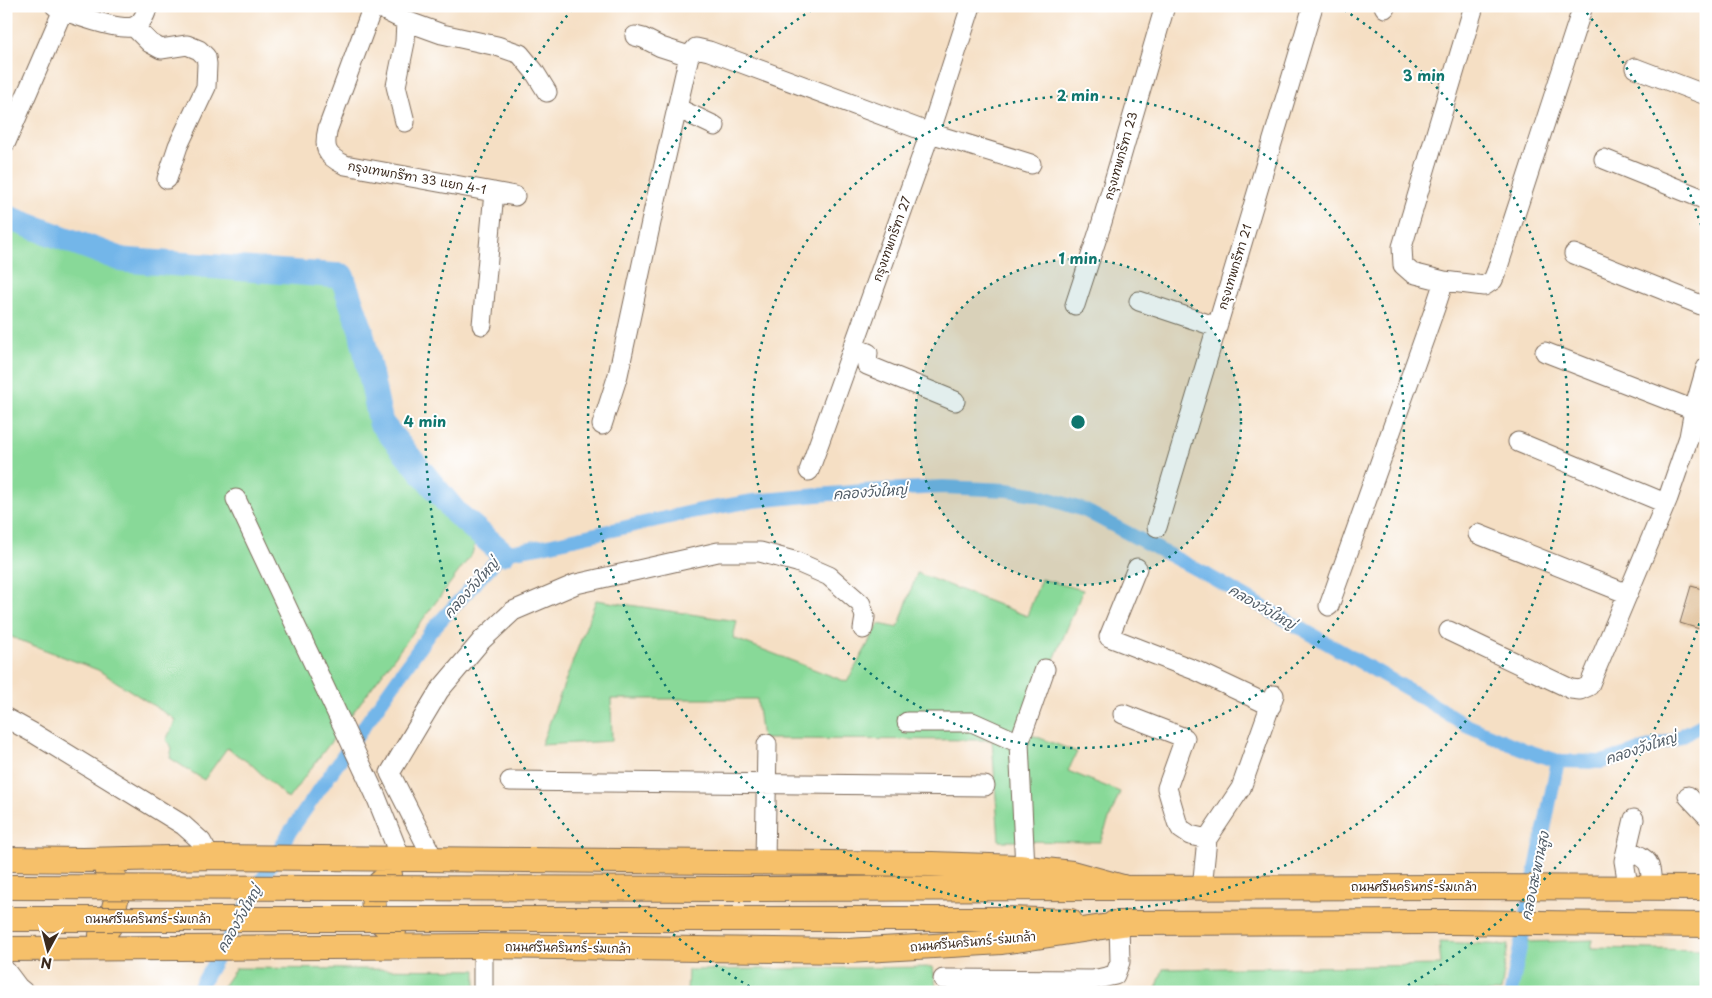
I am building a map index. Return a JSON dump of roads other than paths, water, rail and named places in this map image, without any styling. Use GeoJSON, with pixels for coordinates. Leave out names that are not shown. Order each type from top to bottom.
{"type":"FeatureCollection","features":[{"type":"Feature","properties":{"kind":"main road","name":"ถนนศรีนครินทร์-ร่มเกล้า"},"geometry":{"type":"LineString","coordinates":[[6,859],[83,860],[211,857],[932,864],[1025,868],[1072,873],[1123,887]]}},
{"type":"Feature","properties":{"kind":"main road"},"geometry":{"type":"LineString","coordinates":[[405,859],[378,884],[375,891],[374,906],[376,915],[382,924],[421,947]]}},
{"type":"Feature","properties":{"kind":"main road"},"geometry":{"type":"LineString","coordinates":[[83,860],[108,872],[114,876],[116,882],[116,900],[109,927],[86,947]]}},
{"type":"Feature","properties":{"kind":"main road","name":"ถนนศรีนครินทร์-ร่มเกล้า"},"geometry":{"type":"LineString","coordinates":[[6,886],[728,889],[1123,887],[1706,888]]}},
{"type":"Feature","properties":{"kind":"main road","name":"ถนนศรีนครินทร์-ร่มเกล้า"},"geometry":{"type":"LineString","coordinates":[[6,919],[1006,919],[1124,924],[1450,922],[1706,925]]}},
{"type":"Feature","properties":{"kind":"main road","name":"ถนนศรีนครินทร์-ร่มเกล้า"},"geometry":{"type":"LineString","coordinates":[[6,948],[483,946],[848,951],[1002,942],[1124,924]]}},
{"type":"Feature","properties":{"kind":"street"},"geometry":{"type":"LineString","coordinates":[[6,142],[59,8],[114,26],[134,27],[140,23],[148,6]]}},
{"type":"Feature","properties":{"kind":"street"},"geometry":{"type":"LineString","coordinates":[[374,6],[406,21],[442,34],[497,46],[520,54],[534,71],[547,92]]}},
{"type":"Feature","properties":{"kind":"street","name":"กรุงเทพกรีฑา 33 แยก 4-1"},"geometry":{"type":"LineString","coordinates":[[374,6],[328,128],[325,142],[333,160],[345,166],[515,196]]}},
{"type":"Feature","properties":{"kind":"street","name":"กรุงเทพกรีฑา 27"},"geometry":{"type":"LineString","coordinates":[[809,471],[930,133],[971,6]]}},
{"type":"Feature","properties":{"kind":"street","name":"กรุงเทพกรีฑา 23"},"geometry":{"type":"LineString","coordinates":[[1075,306],[1102,222],[1165,6]]}},
{"type":"Feature","properties":{"kind":"street","name":"กรุงเทพกรีฑา 21"},"geometry":{"type":"LineString","coordinates":[[1157,528],[1313,6]]}},
{"type":"Feature","properties":{"kind":"street"},"geometry":{"type":"LineString","coordinates":[[1474,6],[1402,247],[1403,265],[1412,273],[1484,286],[1493,280],[1583,6]]}},
{"type":"Feature","properties":{"kind":"street"},"geometry":{"type":"LineString","coordinates":[[405,122],[396,86],[405,42],[406,21]]}},
{"type":"Feature","properties":{"kind":"street"},"geometry":{"type":"LineString","coordinates":[[134,27],[150,43],[161,49],[187,45],[199,50],[206,57],[206,87],[178,146],[168,179]]}},
{"type":"Feature","properties":{"kind":"street"},"geometry":{"type":"LineString","coordinates":[[635,36],[690,56]]}},
{"type":"Feature","properties":{"kind":"street"},"geometry":{"type":"LineString","coordinates":[[602,425],[618,375],[677,108],[690,56],[696,48],[709,51],[930,133],[1031,164]]}},
{"type":"Feature","properties":{"kind":"street"},"geometry":{"type":"LineString","coordinates":[[1635,68],[1706,95]]}},
{"type":"Feature","properties":{"kind":"street"},"geometry":{"type":"LineString","coordinates":[[677,108],[715,126]]}},
{"type":"Feature","properties":{"kind":"street"},"geometry":{"type":"LineString","coordinates":[[1604,158],[1706,200]]}},
{"type":"Feature","properties":{"kind":"street"},"geometry":{"type":"LineString","coordinates":[[482,325],[494,192]]}},
{"type":"Feature","properties":{"kind":"street"},"geometry":{"type":"LineString","coordinates":[[1574,254],[1706,307]]}},
{"type":"Feature","properties":{"kind":"street"},"geometry":{"type":"LineString","coordinates":[[1329,606],[1444,280]]}},
{"type":"Feature","properties":{"kind":"street"},"geometry":{"type":"LineString","coordinates":[[1139,301],[1216,328]]}},
{"type":"Feature","properties":{"kind":"street"},"geometry":{"type":"LineString","coordinates":[[853,347],[868,353],[867,365],[955,401]]}},
{"type":"Feature","properties":{"kind":"street"},"geometry":{"type":"LineString","coordinates":[[1544,352],[1694,410]]}},
{"type":"Feature","properties":{"kind":"street"},"geometry":{"type":"LineString","coordinates":[[1449,631],[1571,689],[1580,690],[1589,686],[1665,503],[1689,437],[1694,410],[1706,368]]}},
{"type":"Feature","properties":{"kind":"street"},"geometry":{"type":"LineString","coordinates":[[1518,442],[1665,503]]}},
{"type":"Feature","properties":{"kind":"street"},"geometry":{"type":"LineString","coordinates":[[236,499],[405,859]]}},
{"type":"Feature","properties":{"kind":"street"},"geometry":{"type":"LineString","coordinates":[[1478,534],[1628,594]]}},
{"type":"Feature","properties":{"kind":"street"},"geometry":{"type":"LineString","coordinates":[[434,860],[390,773],[439,691],[482,640],[513,611],[576,584],[718,552],[760,552],[797,562],[829,576],[861,604],[865,617],[863,629]]}},
{"type":"Feature","properties":{"kind":"street"},"geometry":{"type":"LineString","coordinates":[[1136,568],[1109,637],[1272,700],[1241,788],[1207,839],[1202,888]]}},
{"type":"Feature","properties":{"kind":"street"},"geometry":{"type":"LineString","coordinates":[[1025,868],[1018,743],[1045,669]]}},
{"type":"Feature","properties":{"kind":"street"},"geometry":{"type":"LineString","coordinates":[[1123,714],[1185,738],[1167,788],[1177,822],[1181,829],[1190,835],[1207,839]]}},
{"type":"Feature","properties":{"kind":"street"},"geometry":{"type":"LineString","coordinates":[[6,718],[183,826],[201,841],[211,857]]}},
{"type":"Feature","properties":{"kind":"street"},"geometry":{"type":"LineString","coordinates":[[907,722],[972,722],[1018,743]]}},
{"type":"Feature","properties":{"kind":"street"},"geometry":{"type":"LineString","coordinates":[[765,862],[766,744]]}},
{"type":"Feature","properties":{"kind":"street"},"geometry":{"type":"LineString","coordinates":[[510,781],[985,786]]}},
{"type":"Feature","properties":{"kind":"street"},"geometry":{"type":"LineString","coordinates":[[1688,796],[1706,815]]}},
{"type":"Feature","properties":{"kind":"street"},"geometry":{"type":"LineString","coordinates":[[1627,888],[1624,861],[1634,819]]}},
{"type":"Feature","properties":{"kind":"street"},"geometry":{"type":"LineString","coordinates":[[1628,850],[1649,862],[1652,888]]}},
{"type":"Feature","properties":{"kind":"street"},"geometry":{"type":"LineString","coordinates":[[943,980],[1093,986],[1115,975],[1120,962],[1124,924]]}},
{"type":"Feature","properties":{"kind":"street"},"geometry":{"type":"LineString","coordinates":[[483,946],[483,992]]}},
{"type":"Feature","properties":{"kind":"street"},"geometry":{"type":"LineString","coordinates":[[6,971],[24,992]]}},
{"type":"Feature","properties":{"kind":"waterway"},"geometry":{"type":"LineString","coordinates":[[6,217],[123,260],[342,276],[361,330],[381,423],[456,513],[503,553]]}},
{"type":"Feature","properties":{"kind":"waterway","name":"คลองวังใหญ่"},"geometry":{"type":"LineString","coordinates":[[197,992],[289,833],[431,631],[503,553],[543,546],[696,511],[753,501],[863,491],[943,487],[1007,490],[1034,494],[1084,510],[1207,575],[1411,691],[1466,725],[1525,750],[1558,761],[1602,762],[1673,740],[1706,723]]}},
{"type":"Feature","properties":{"kind":"waterway","name":"คลองสะพานสูง"},"geometry":{"type":"LineString","coordinates":[[1511,992],[1558,761]]}}]}
